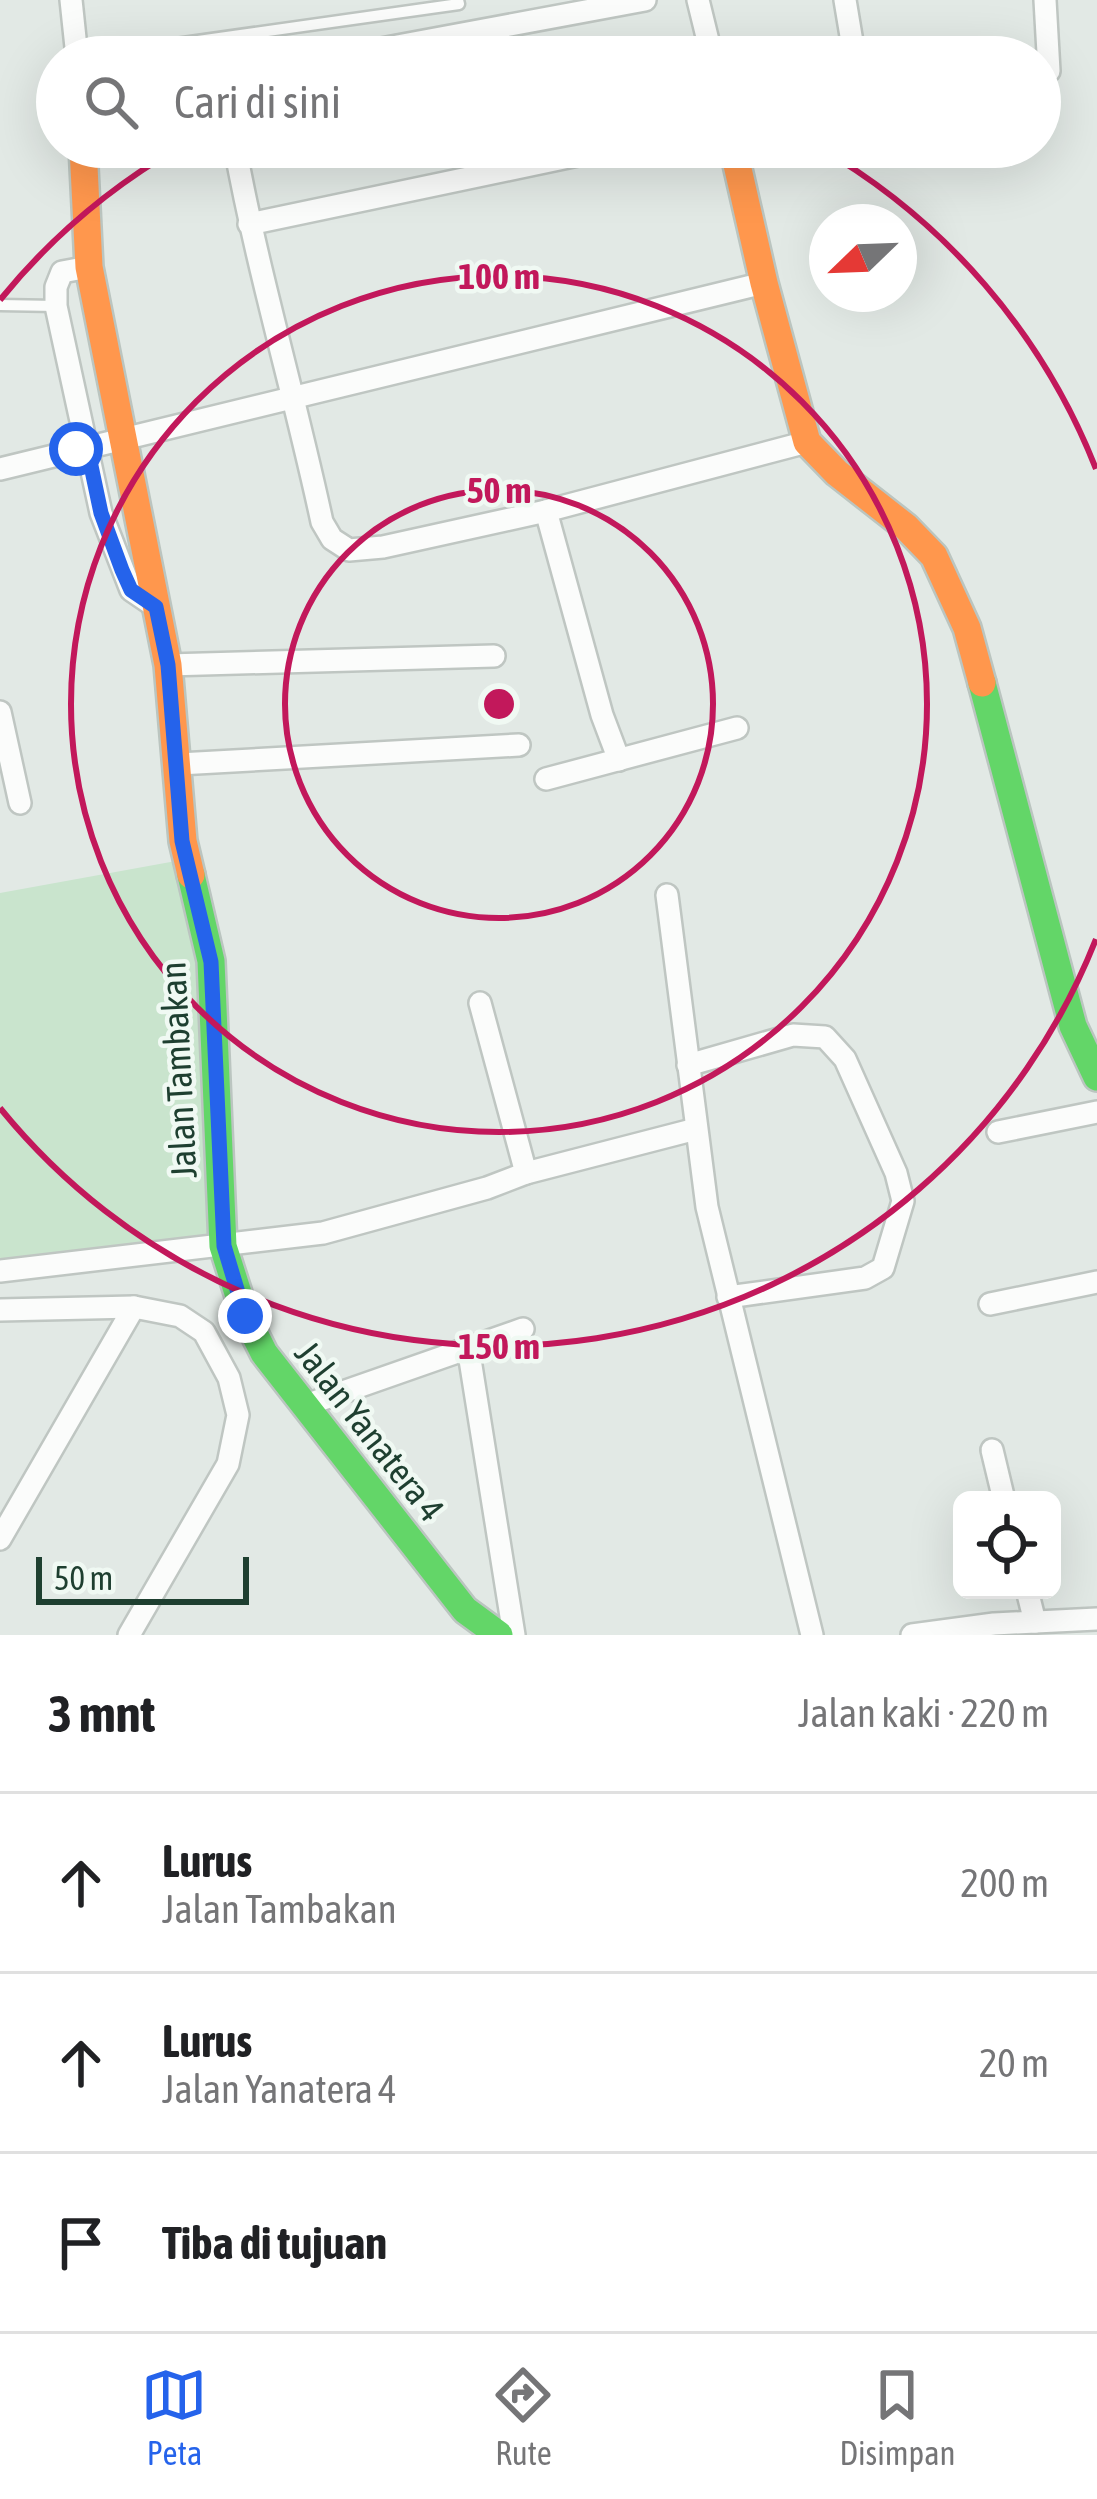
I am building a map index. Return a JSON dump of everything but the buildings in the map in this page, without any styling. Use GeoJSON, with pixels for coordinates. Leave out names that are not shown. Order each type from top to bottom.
{"type":"FeatureCollection","features":[{"type":"Feature","properties":{"kind":"street"},"geometry":{"type":"LineString","coordinates":[[71,0],[77,36]]}},
{"type":"Feature","properties":{"kind":"street"},"geometry":{"type":"LineString","coordinates":[[451,36],[645,0]]}},
{"type":"Feature","properties":{"kind":"street"},"geometry":{"type":"LineString","coordinates":[[698,0],[707,36]]}},
{"type":"Feature","properties":{"kind":"street"},"geometry":{"type":"LineString","coordinates":[[845,0],[851,36]]}},
{"type":"Feature","properties":{"kind":"street"},"geometry":{"type":"LineString","coordinates":[[1045,0],[1047,36]]}},
{"type":"Feature","properties":{"kind":"street","name":"Jalan Tambakan"},"geometry":{"type":"LineString","coordinates":[[84,168],[88,267],[168,665],[182,841],[211,962],[224,1246]]}},
{"type":"Feature","properties":{"kind":"street"},"geometry":{"type":"LineString","coordinates":[[239,168],[322,522],[332,539],[350,550],[547,511],[807,442]]}},
{"type":"Feature","properties":{"kind":"street"},"geometry":{"type":"LineString","coordinates":[[249,224],[516,168]]}},
{"type":"Feature","properties":{"kind":"street"},"geometry":{"type":"LineString","coordinates":[[738,168],[807,442],[934,556],[967,628],[1073,1026],[1097,1077]]}},
{"type":"Feature","properties":{"kind":"street"},"geometry":{"type":"LineString","coordinates":[[56,306],[62,272],[88,267]]}},
{"type":"Feature","properties":{"kind":"street"},"geometry":{"type":"LineString","coordinates":[[0,469],[764,283]]}},
{"type":"Feature","properties":{"kind":"street","name":"Jalan Tambakan"},"geometry":{"type":"LineString","coordinates":[[56,306],[101,513],[131,590],[156,607]]}},
{"type":"Feature","properties":{"kind":"street"},"geometry":{"type":"LineString","coordinates":[[547,511],[602,715],[619,760]]}},
{"type":"Feature","properties":{"kind":"street"},"geometry":{"type":"LineString","coordinates":[[168,665],[494,656]]}},
{"type":"Feature","properties":{"kind":"street"},"geometry":{"type":"LineString","coordinates":[[0,712],[20,803]]}},
{"type":"Feature","properties":{"kind":"street"},"geometry":{"type":"LineString","coordinates":[[546,779],[737,728]]}},
{"type":"Feature","properties":{"kind":"street"},"geometry":{"type":"LineString","coordinates":[[179,764],[519,745]]}},
{"type":"Feature","properties":{"kind":"street"},"geometry":{"type":"LineString","coordinates":[[667,896],[707,1208],[812,1635]]}},
{"type":"Feature","properties":{"kind":"street"},"geometry":{"type":"LineString","coordinates":[[480,1003],[526,1173]]}},
{"type":"Feature","properties":{"kind":"street"},"geometry":{"type":"LineString","coordinates":[[688,1065],[794,1035],[825,1037],[845,1059],[896,1173],[903,1201],[883,1268],[865,1278],[728,1298]]}},
{"type":"Feature","properties":{"kind":"street"},"geometry":{"type":"LineString","coordinates":[[998,1132],[1097,1112]]}},
{"type":"Feature","properties":{"kind":"street"},"geometry":{"type":"LineString","coordinates":[[0,1271],[323,1233],[696,1129]]}},
{"type":"Feature","properties":{"kind":"street","name":"Jalan Yanatera 4"},"geometry":{"type":"LineString","coordinates":[[224,1246],[245,1316],[264,1353],[464,1610],[499,1635]]}},
{"type":"Feature","properties":{"kind":"street"},"geometry":{"type":"LineString","coordinates":[[990,1304],[1097,1282]]}},
{"type":"Feature","properties":{"kind":"street"},"geometry":{"type":"LineString","coordinates":[[0,1310],[134,1306],[180,1316],[204,1332],[229,1378],[238,1415],[228,1464],[128,1635]]}},
{"type":"Feature","properties":{"kind":"street"},"geometry":{"type":"LineString","coordinates":[[0,1540],[134,1306]]}},
{"type":"Feature","properties":{"kind":"street"},"geometry":{"type":"LineString","coordinates":[[303,1406],[523,1329]]}},
{"type":"Feature","properties":{"kind":"street"},"geometry":{"type":"LineString","coordinates":[[468,1347],[514,1635]]}},
{"type":"Feature","properties":{"kind":"street"},"geometry":{"type":"LineString","coordinates":[[992,1450],[1002,1491]]}},
{"type":"Feature","properties":{"kind":"street"},"geometry":{"type":"LineString","coordinates":[[1030,1599],[1036,1622]]}},
{"type":"Feature","properties":{"kind":"street"},"geometry":{"type":"LineString","coordinates":[[912,1635],[1097,1619]]}},
{"type":"Feature","properties":{"kind":"lane"},"geometry":{"type":"LineString","coordinates":[[231,36],[459,4],[458,0]]}},
{"type":"Feature","properties":{"kind":"lane"},"geometry":{"type":"LineString","coordinates":[[0,305],[56,306]]}},
{"type":"Feature","properties":{"kind":"green space"},"geometry":{"type":"Polygon","coordinates":[[[176,861],[200,941],[218,1240],[0,1263],[0,893],[176,861]]]}},
{"type":"Feature","properties":{"kind":"traffic: fast"},"geometry":{"type":"LineString","coordinates":[[982,683],[1073,1026],[1097,1077]]}},
{"type":"Feature","properties":{"kind":"traffic: fast"},"geometry":{"type":"LineString","coordinates":[[191,875],[211,961],[223,1246],[245,1315],[264,1353],[465,1610],[499,1635]]}},
{"type":"Feature","properties":{"kind":"traffic: slow"},"geometry":{"type":"LineString","coordinates":[[84,168],[89,267],[168,665],[183,841],[191,875]]}},
{"type":"Feature","properties":{"kind":"traffic: slow"},"geometry":{"type":"LineString","coordinates":[[738,168],[807,442],[934,556],[967,628],[982,683]]}},
{"type":"Feature","properties":{"kind":"route"},"geometry":{"type":"LineString","coordinates":[[76,449],[87,447],[101,513],[131,590],[156,607],[168,665],[182,841],[211,962],[224,1246],[245,1316]]}}]}
